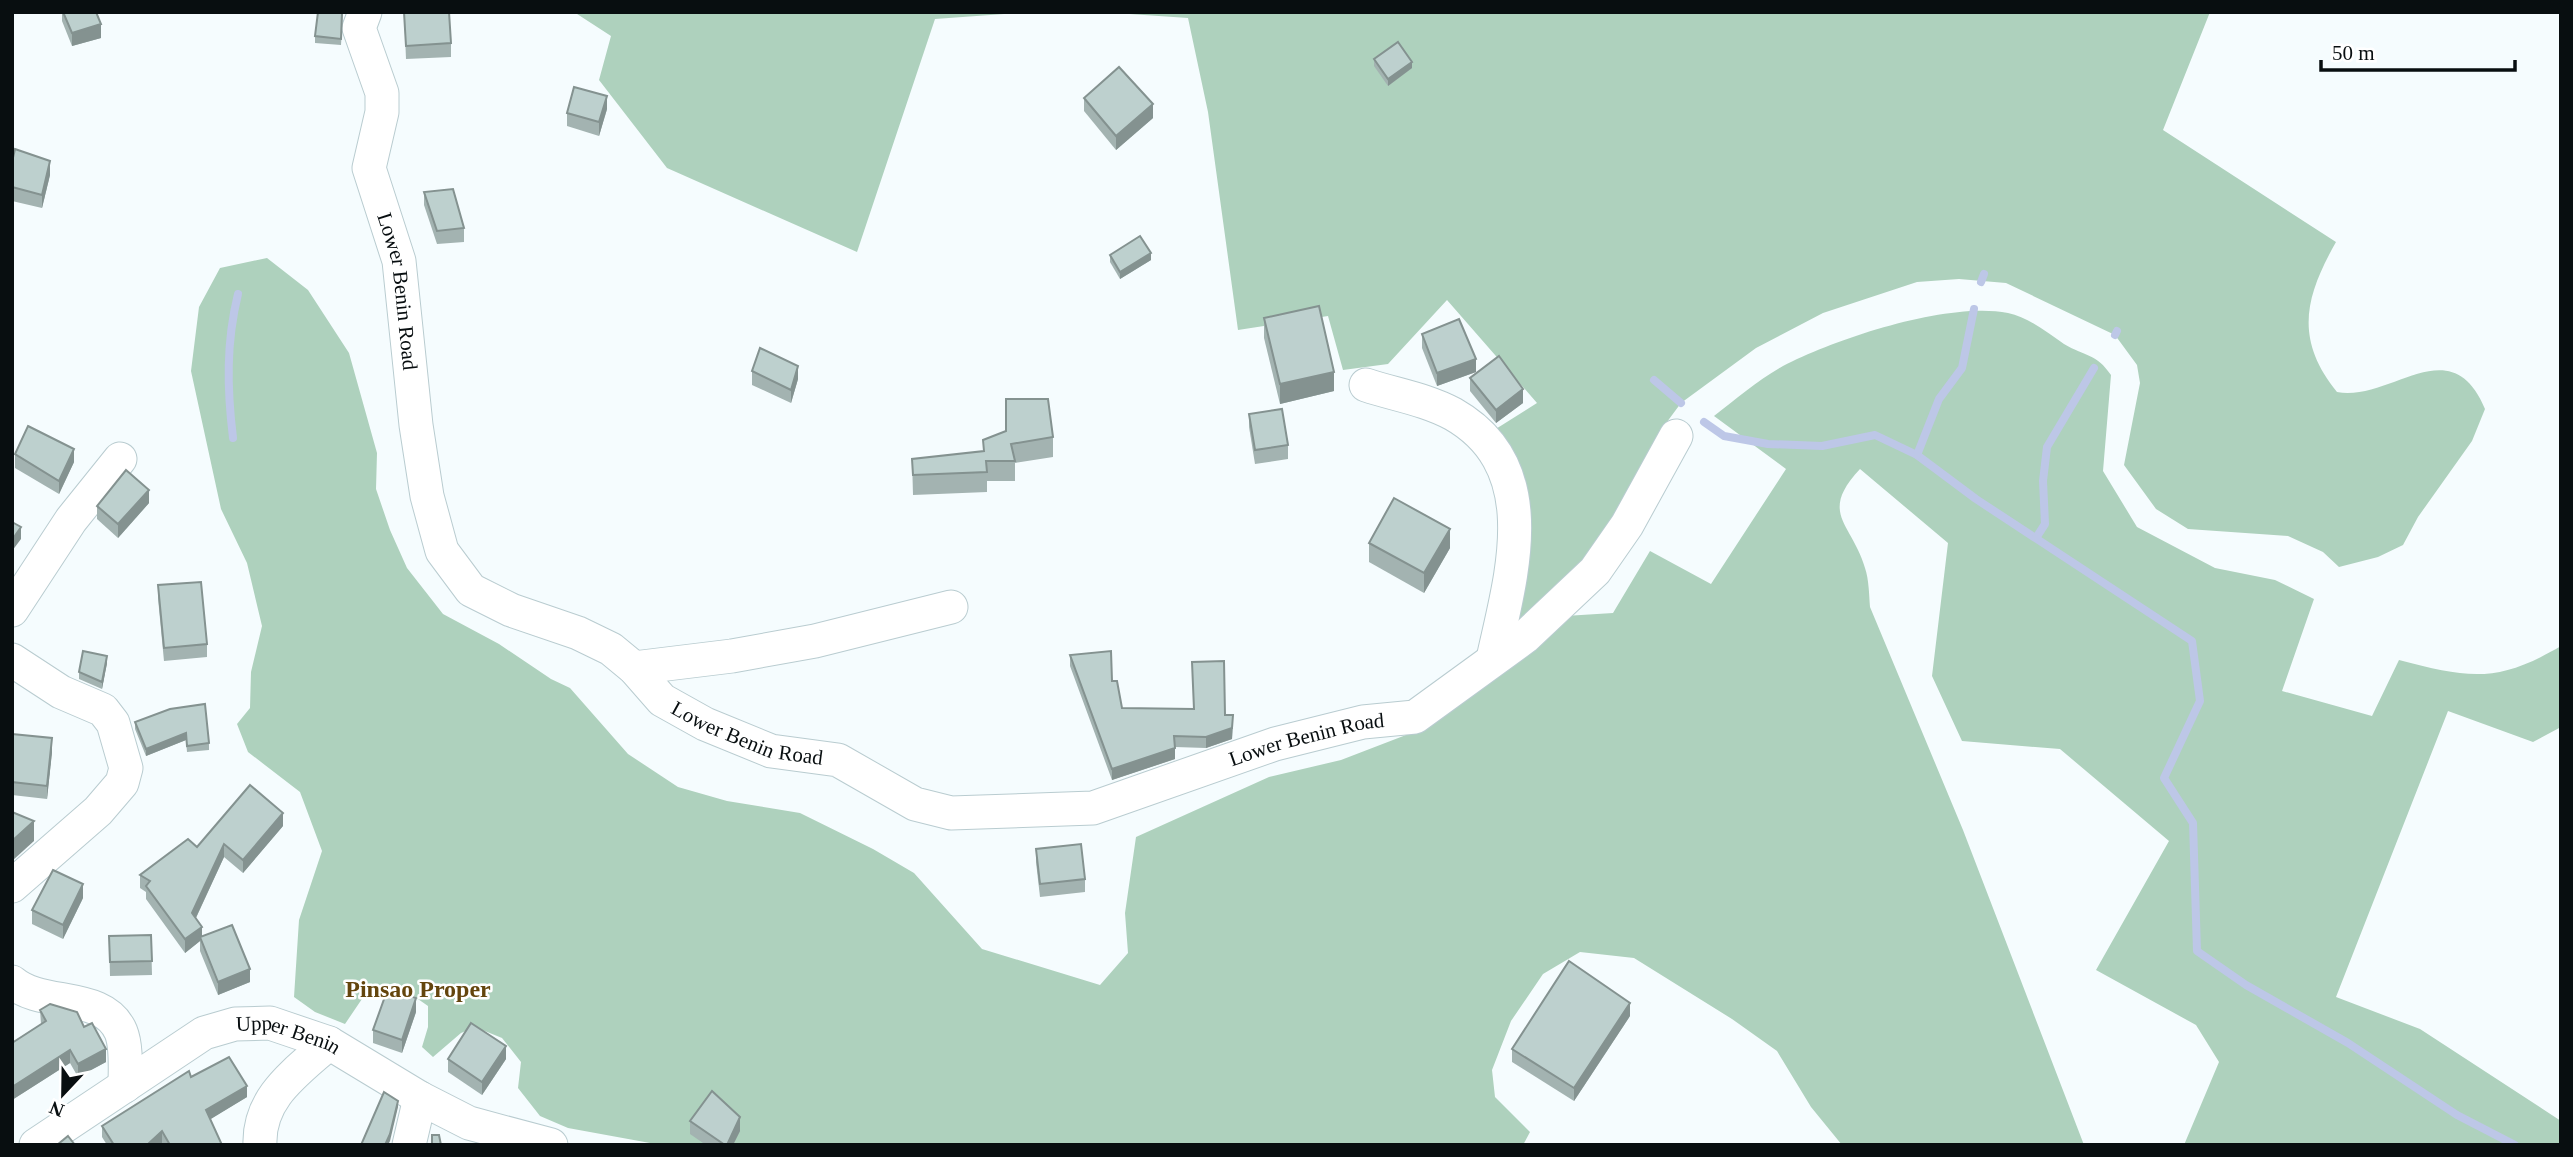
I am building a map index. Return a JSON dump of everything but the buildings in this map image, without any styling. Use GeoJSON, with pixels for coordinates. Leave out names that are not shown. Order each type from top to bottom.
{"type":"FeatureCollection","features":[{"type":"Feature","properties":{"kind":"street","name":"Lower Benin Road"},"geometry":{"type":"LineString","coordinates":[[365,12],[359,28],[382,93],[382,112],[369,168],[399,261],[416,425],[427,496],[442,551],[471,590],[511,610],[611,649],[634,668],[662,700],[705,724],[771,751],[838,760],[915,804],[951,813],[1093,808],[1275,744],[1363,722],[1415,717],[1525,637],[1595,571],[1627,525],[1676,436]]}},
{"type":"Feature","properties":{"kind":"street"},"geometry":{"type":"LineString","coordinates":[[1366,386],[1401,393],[1452,414],[1480,432],[1505,469],[1516,527],[1515,559],[1493,659]]}},
{"type":"Feature","properties":{"kind":"street"},"geometry":{"type":"LineString","coordinates":[[12,610],[71,520],[120,459]]}},
{"type":"Feature","properties":{"kind":"street"},"geometry":{"type":"LineString","coordinates":[[634,668],[732,656],[815,641],[951,607]]}},
{"type":"Feature","properties":{"kind":"street"},"geometry":{"type":"LineString","coordinates":[[12,660],[61,692],[103,710],[113,723],[126,768],[122,783],[98,811],[12,886]]}},
{"type":"Feature","properties":{"kind":"street"},"geometry":{"type":"LineString","coordinates":[[12,982],[25,992],[94,1007],[111,1016],[121,1033],[125,1086]]}},
{"type":"Feature","properties":{"kind":"street","name":"Upper Benin"},"geometry":{"type":"LineString","coordinates":[[36,1145],[204,1033],[235,1024],[270,1023],[329,1043],[420,1098],[469,1123],[551,1145]]}},
{"type":"Feature","properties":{"kind":"street"},"geometry":{"type":"LineString","coordinates":[[260,1145],[264,1111],[276,1091],[329,1043]]}},
{"type":"Feature","properties":{"kind":"street"},"geometry":{"type":"LineString","coordinates":[[409,1145],[420,1098]]}},
{"type":"Feature","properties":{"kind":"green space"},"geometry":{"type":"Polygon","coordinates":[[[574,12],[1033,12],[935,19],[857,252],[667,168],[599,80],[611,36],[574,12]]]}},
{"type":"Feature","properties":{"kind":"green space"},"geometry":{"type":"Polygon","coordinates":[[[1100,12],[2210,12],[2163,130],[2336,242],[2317,281],[2309,318],[2314,354],[2323,373],[2337,392],[2357,392],[2437,370],[2455,373],[2471,385],[2485,409],[2472,441],[2418,517],[2403,545],[2378,557],[2339,567],[2323,552],[2288,536],[2188,529],[2156,509],[2124,465],[2140,383],[2137,365],[2115,335],[2006,283],[1959,279],[1917,282],[1823,313],[1756,348],[1681,403],[1661,430],[1598,555],[1510,628],[1491,432],[1537,403],[1447,300],[1388,364],[1343,370],[1328,316],[1238,330],[1208,112],[1188,18],[1100,12]]]}},
{"type":"Feature","properties":{"kind":"green space"},"geometry":{"type":"Polygon","coordinates":[[[267,258],[308,290],[349,353],[377,453],[376,489],[390,530],[407,568],[443,614],[499,644],[551,679],[570,688],[628,754],[678,787],[727,801],[800,813],[873,849],[914,873],[982,949],[1100,985],[1128,953],[1125,913],[1136,837],[1269,777],[1341,760],[1419,730],[1565,616],[1613,613],[1650,551],[1711,584],[1786,469],[1714,416],[1756,383],[1806,355],[1894,324],[1956,312],[2008,313],[2023,318],[2064,344],[2095,359],[2111,375],[2103,471],[2137,527],[2215,568],[2275,580],[2314,599],[2282,691],[2372,716],[2399,660],[2445,671],[2482,674],[2518,667],[2561,646],[2561,727],[2533,742],[2448,711],[2336,997],[2420,1029],[2561,1121],[2561,1145],[2184,1145],[2219,1062],[2196,1025],[2096,970],[2169,841],[2060,749],[1962,741],[1932,676],[1948,543],[1860,469],[1841,497],[1840,508],[1865,568],[1870,607],[1963,830],[2084,1145],[1842,1145],[1811,1107],[1777,1051],[1732,1019],[1634,958],[1580,952],[1543,974],[1511,1021],[1492,1070],[1495,1097],[1530,1132],[1523,1145],[661,1145],[568,1128],[540,1116],[518,1088],[521,1062],[502,1038],[475,1027],[461,1033],[433,1057],[422,1047],[428,1027],[428,1006],[395,983],[366,993],[345,1024],[315,1012],[294,997],[299,920],[322,851],[300,792],[248,752],[237,724],[250,708],[251,672],[262,626],[247,563],[221,509],[191,371],[199,307],[220,268],[267,258]]]}},
{"type":"Feature","properties":{"kind":"waterway"},"geometry":{"type":"LineString","coordinates":[[1981,282],[1984,274]]}},
{"type":"Feature","properties":{"kind":"waterway"},"geometry":{"type":"LineString","coordinates":[[233,438],[229,366],[231,330],[238,294]]}},
{"type":"Feature","properties":{"kind":"waterway"},"geometry":{"type":"LineString","coordinates":[[1917,455],[1939,399],[1962,368],[1974,309]]}},
{"type":"Feature","properties":{"kind":"waterway"},"geometry":{"type":"LineString","coordinates":[[2115,335],[2117,331]]}},
{"type":"Feature","properties":{"kind":"waterway"},"geometry":{"type":"LineString","coordinates":[[2036,538],[2045,524],[2043,481],[2047,447],[2094,368]]}},
{"type":"Feature","properties":{"kind":"waterway"},"geometry":{"type":"LineString","coordinates":[[1654,380],[1681,403]]}},
{"type":"Feature","properties":{"kind":"waterway"},"geometry":{"type":"LineString","coordinates":[[1704,422],[1724,436],[1768,444],[1822,446],[1875,435],[1917,455],[1976,499],[2192,641],[2200,701],[2164,778],[2193,823],[2197,951],[2246,985],[2348,1043],[2457,1115],[2515,1145]]}},
{"type":"Feature","properties":{"kind":"district","name":"Pinsao Proper"},"geometry":{"type":"Point","coordinates":[418,989]}}]}
